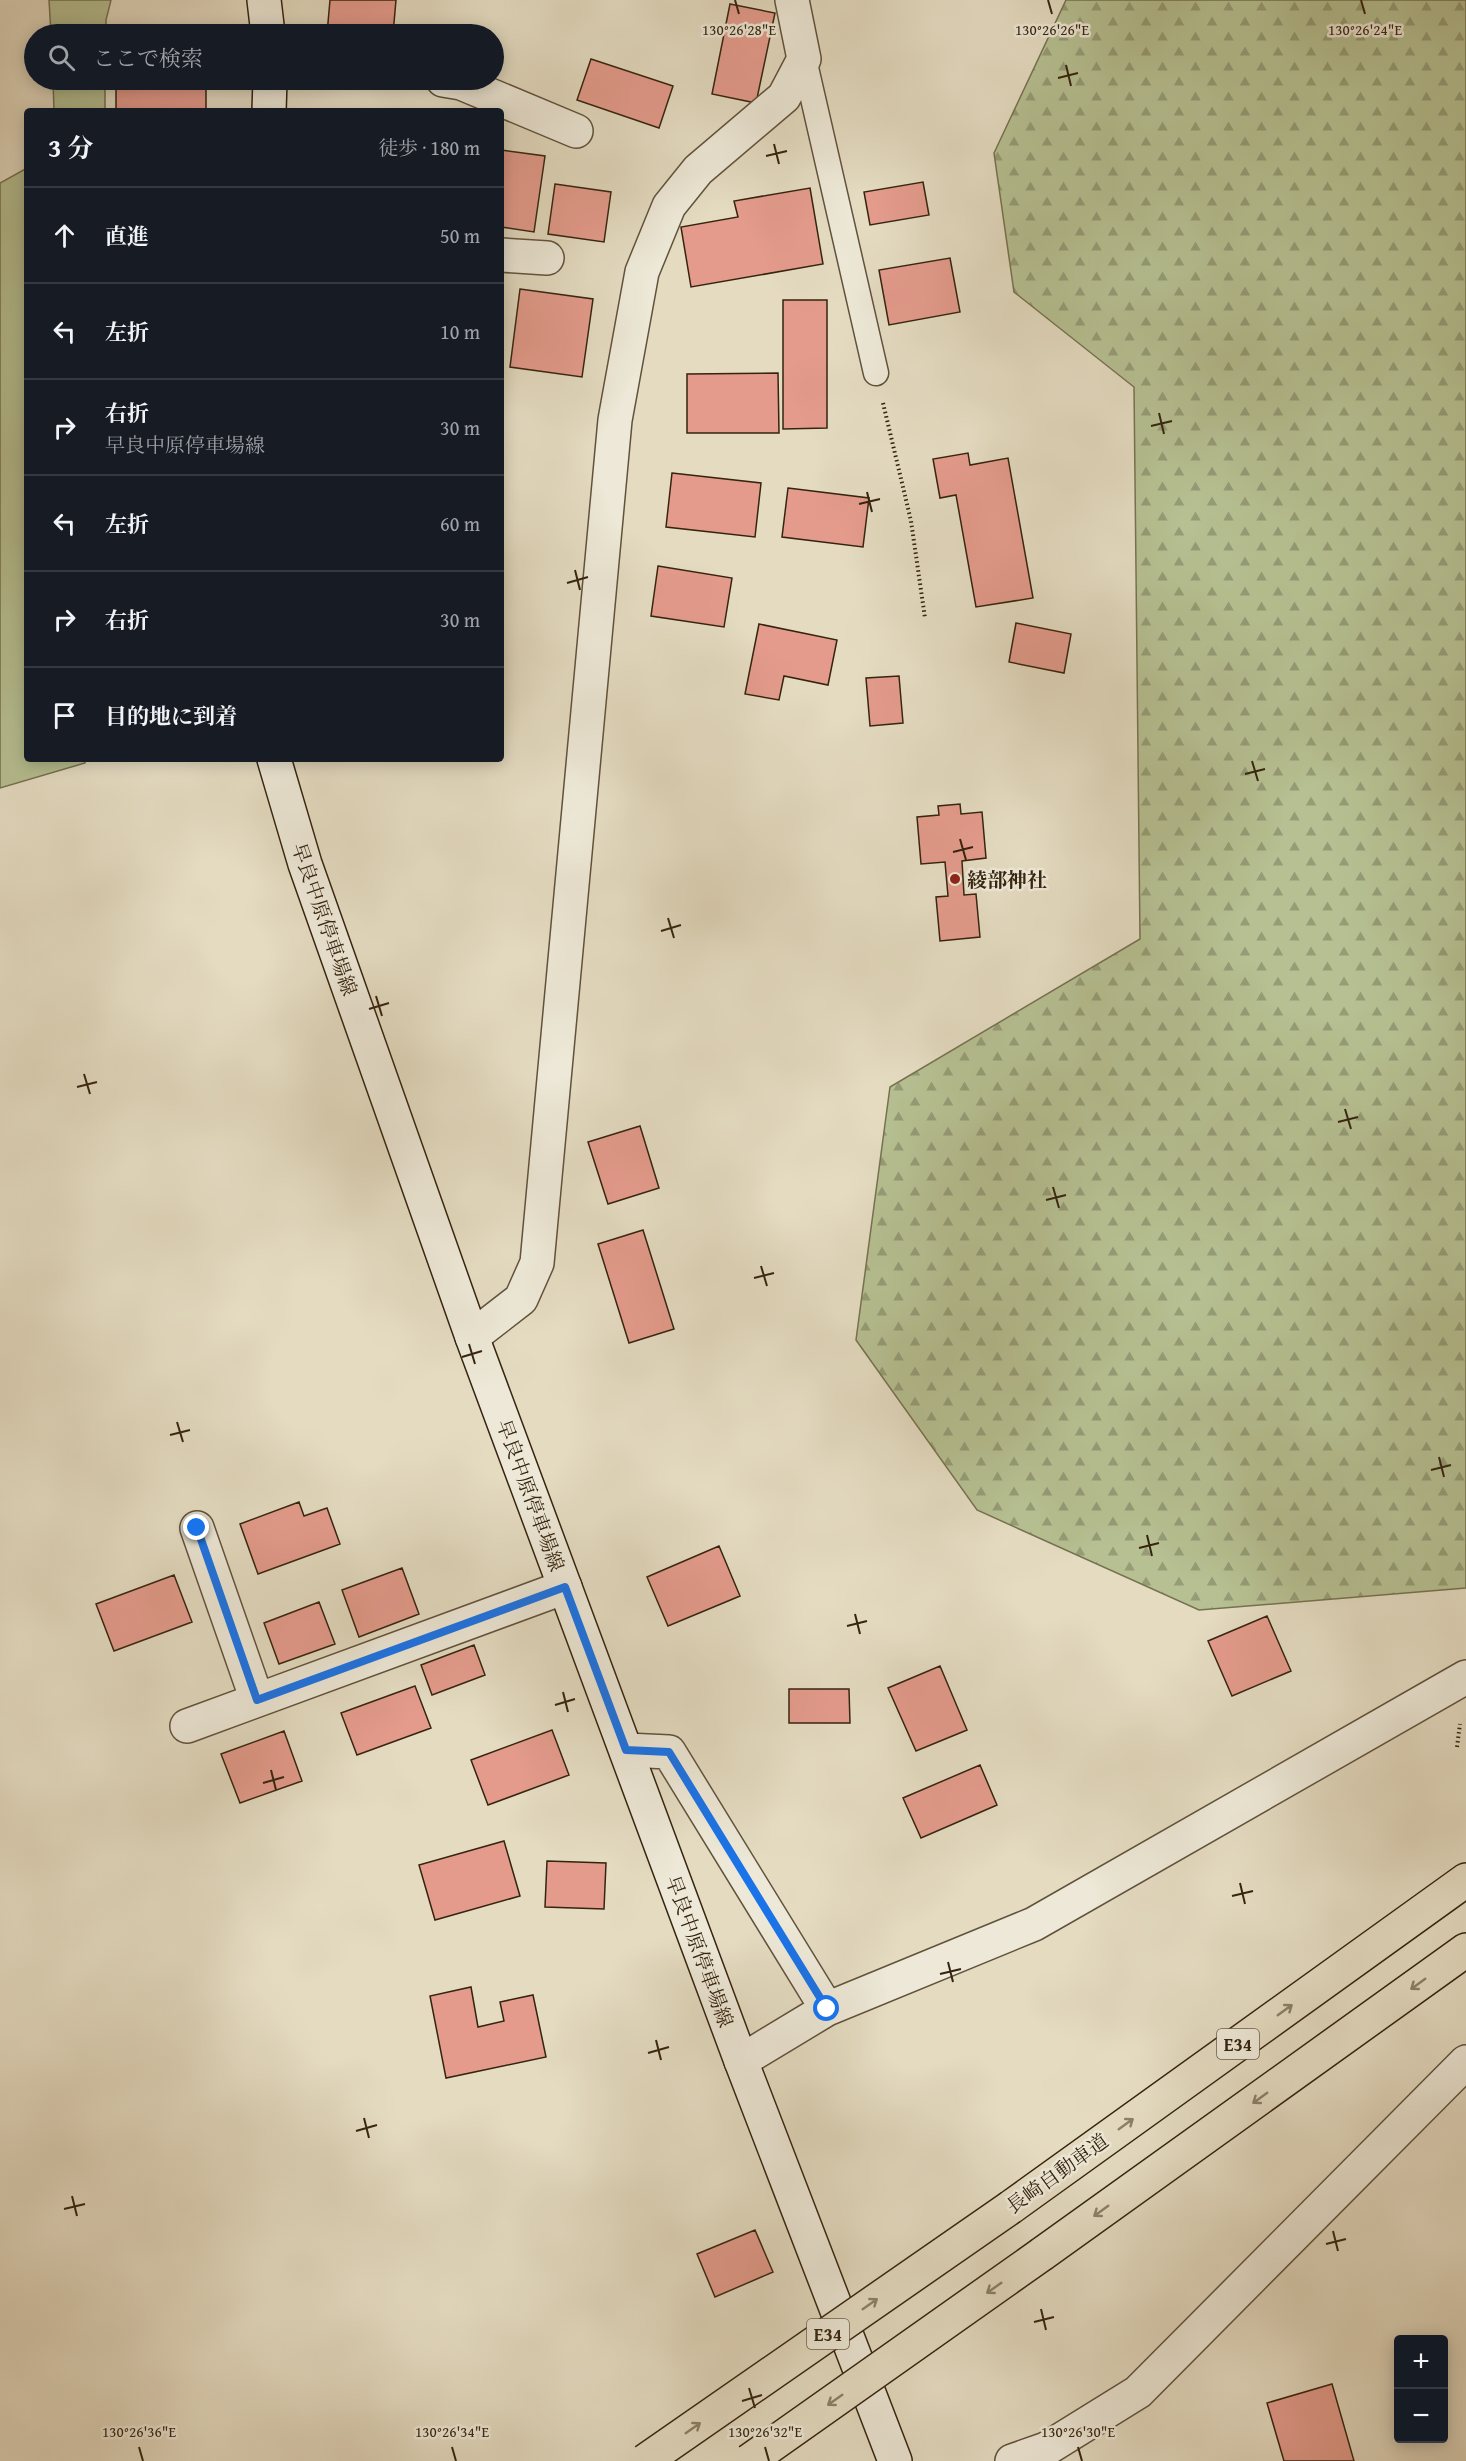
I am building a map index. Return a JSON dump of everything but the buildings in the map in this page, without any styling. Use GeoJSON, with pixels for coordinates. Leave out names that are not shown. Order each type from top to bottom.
{"type":"FeatureCollection","features":[{"type":"Feature","properties":{"kind":"highway","name":"長崎自動車道"},"geometry":{"type":"LineString","coordinates":[[645,2461],[1011,2207],[1466,1880]]}},
{"type":"Feature","properties":{"kind":"highway"},"geometry":{"type":"LineString","coordinates":[[749,2461],[1466,1950]]}},
{"type":"Feature","properties":{"kind":"street"},"geometry":{"type":"LineString","coordinates":[[264,0],[267,24]]}},
{"type":"Feature","properties":{"kind":"street"},"geometry":{"type":"LineString","coordinates":[[472,1337],[521,1299],[537,1263],[615,420],[642,272],[669,206],[698,170],[784,97],[804,59],[792,0]]}},
{"type":"Feature","properties":{"kind":"street"},"geometry":{"type":"LineString","coordinates":[[269,108],[270,90]]}},
{"type":"Feature","properties":{"kind":"street"},"geometry":{"type":"LineString","coordinates":[[454,91],[576,131]]}},
{"type":"Feature","properties":{"kind":"street"},"geometry":{"type":"LineString","coordinates":[[504,255],[547,258]]}},
{"type":"Feature","properties":{"kind":"street","name":"早良中原停車場線"},"geometry":{"type":"LineString","coordinates":[[275,762],[305,864],[472,1337],[741,2061],[895,2461]]}},
{"type":"Feature","properties":{"kind":"street"},"geometry":{"type":"LineString","coordinates":[[197,1528],[257,1700]]}},
{"type":"Feature","properties":{"kind":"street"},"geometry":{"type":"LineString","coordinates":[[187,1726],[565,1587]]}},
{"type":"Feature","properties":{"kind":"street"},"geometry":{"type":"LineString","coordinates":[[741,2061],[827,2009],[1034,1924],[1466,1677]]}},
{"type":"Feature","properties":{"kind":"street"},"geometry":{"type":"LineString","coordinates":[[626,1750],[669,1752],[827,2009]]}},
{"type":"Feature","properties":{"kind":"street"},"geometry":{"type":"LineString","coordinates":[[1012,2461],[1046,2449],[1138,2392],[1466,2062]]}},
{"type":"Feature","properties":{"kind":"lane"},"geometry":{"type":"LineString","coordinates":[[804,59],[876,373]]}},
{"type":"Feature","properties":{"kind":"path"},"geometry":{"type":"LineString","coordinates":[[876,373],[911,521],[925,618]]}},
{"type":"Feature","properties":{"kind":"green space"},"geometry":{"type":"Polygon","coordinates":[[[49,0],[111,0],[106,24],[50,24],[49,0]]]}},
{"type":"Feature","properties":{"kind":"green space"},"geometry":{"type":"Polygon","coordinates":[[[1066,0],[1466,0],[1466,1588],[1199,1610],[977,1510],[856,1340],[890,1087],[1140,939],[1134,387],[1014,292],[994,153],[1066,0]]]}},
{"type":"Feature","properties":{"kind":"green space"},"geometry":{"type":"Polygon","coordinates":[[[53,90],[105,90],[105,108],[54,108],[53,90]]]}},
{"type":"Feature","properties":{"kind":"green space"},"geometry":{"type":"Polygon","coordinates":[[[24,170],[24,762],[85,763],[0,788],[0,183],[24,170]]]}},
{"type":"Feature","properties":{"kind":"place","name":"綾部神社"},"geometry":{"type":"Point","coordinates":[955,879]}},
{"type":"Feature","properties":{"kind":"route"},"geometry":{"type":"LineString","coordinates":[[197,1528],[257,1700],[565,1587],[626,1750],[669,1752],[827,2009]]}}]}
